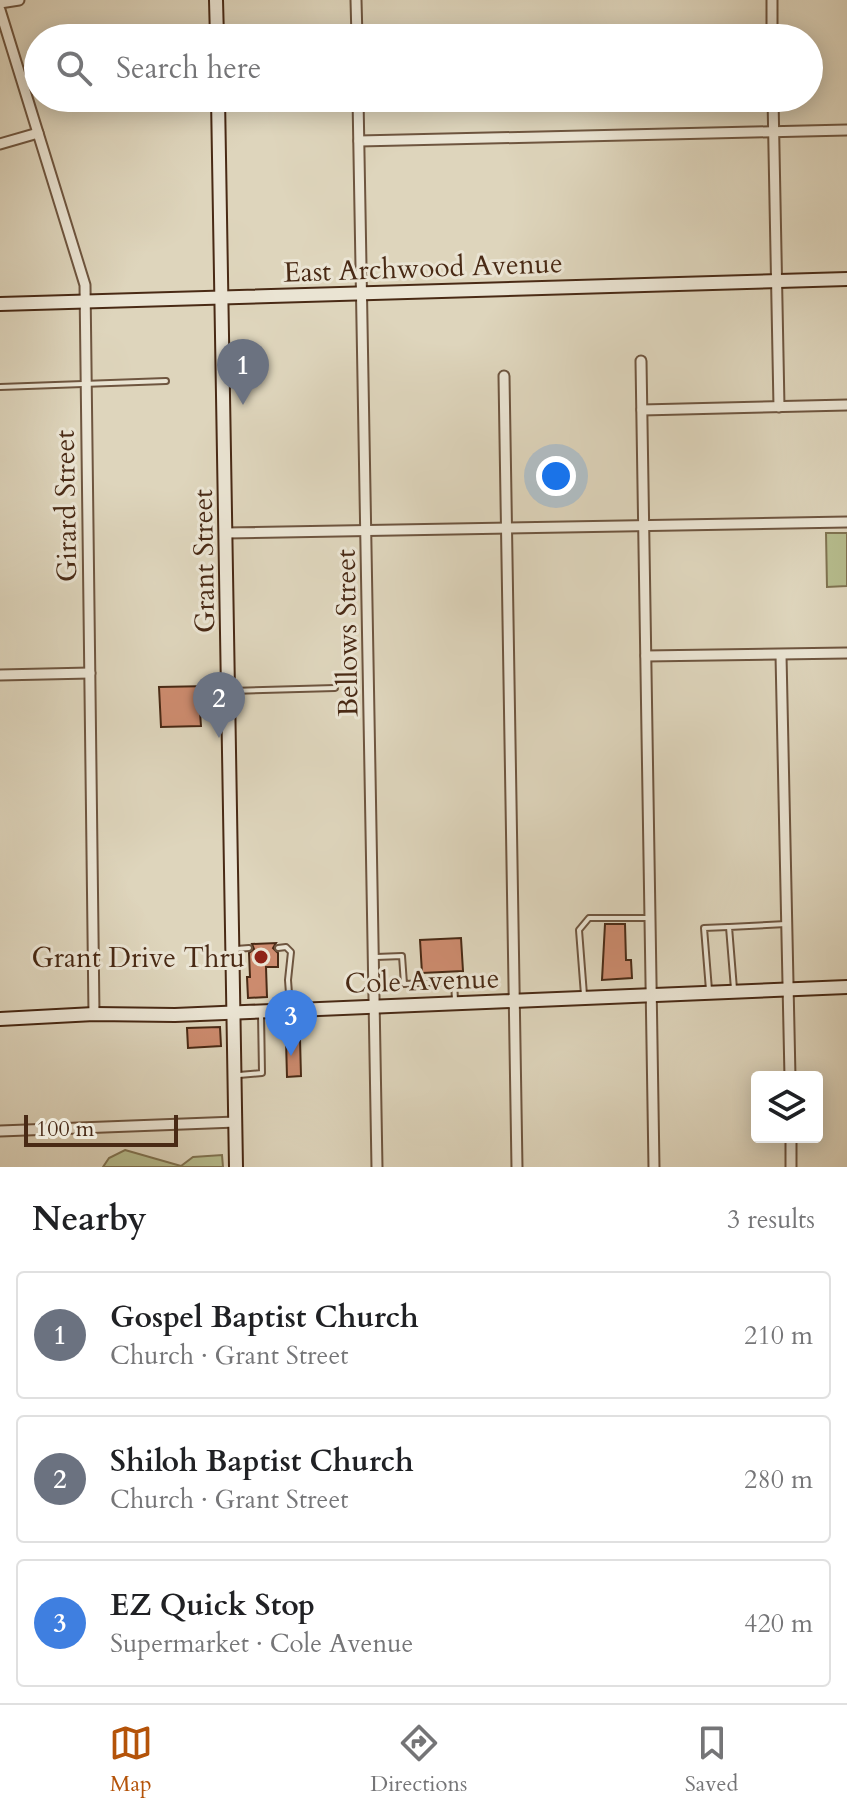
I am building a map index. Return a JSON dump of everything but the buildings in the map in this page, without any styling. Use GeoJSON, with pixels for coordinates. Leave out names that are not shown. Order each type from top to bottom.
{"type":"FeatureCollection","features":[{"type":"Feature","properties":{"kind":"street"},"geometry":{"type":"LineString","coordinates":[[0,3],[19,0]]}},
{"type":"Feature","properties":{"kind":"street"},"geometry":{"type":"LineString","coordinates":[[216,0],[217,24]]}},
{"type":"Feature","properties":{"kind":"street"},"geometry":{"type":"LineString","coordinates":[[356,0],[357,24]]}},
{"type":"Feature","properties":{"kind":"street"},"geometry":{"type":"LineString","coordinates":[[772,0],[772,24]]}},
{"type":"Feature","properties":{"kind":"street","name":"Girard Street"},"geometry":{"type":"LineString","coordinates":[[0,10],[24,88]]}},
{"type":"Feature","properties":{"kind":"street","name":"Girard Street"},"geometry":{"type":"LineString","coordinates":[[32,112],[85,285],[94,1014]]}},
{"type":"Feature","properties":{"kind":"street","name":"Grant Street"},"geometry":{"type":"LineString","coordinates":[[218,112],[236,1167]]}},
{"type":"Feature","properties":{"kind":"street","name":"Bellows Street"},"geometry":{"type":"LineString","coordinates":[[358,112],[377,1167]]}},
{"type":"Feature","properties":{"kind":"street"},"geometry":{"type":"LineString","coordinates":[[773,112],[779,407]]}},
{"type":"Feature","properties":{"kind":"street"},"geometry":{"type":"LineString","coordinates":[[359,141],[847,130]]}},
{"type":"Feature","properties":{"kind":"street"},"geometry":{"type":"LineString","coordinates":[[0,144],[38,133]]}},
{"type":"Feature","properties":{"kind":"street","name":"East Archwood Avenue"},"geometry":{"type":"LineString","coordinates":[[0,304],[847,279]]}},
{"type":"Feature","properties":{"kind":"street"},"geometry":{"type":"LineString","coordinates":[[641,361],[654,1167]]}},
{"type":"Feature","properties":{"kind":"street"},"geometry":{"type":"LineString","coordinates":[[504,376],[517,1167]]}},
{"type":"Feature","properties":{"kind":"street"},"geometry":{"type":"LineString","coordinates":[[642,410],[847,405]]}},
{"type":"Feature","properties":{"kind":"street"},"geometry":{"type":"LineString","coordinates":[[226,533],[847,522]]}},
{"type":"Feature","properties":{"kind":"street"},"geometry":{"type":"LineString","coordinates":[[646,656],[847,653]]}},
{"type":"Feature","properties":{"kind":"street"},"geometry":{"type":"LineString","coordinates":[[781,655],[790,1071]]}},
{"type":"Feature","properties":{"kind":"street"},"geometry":{"type":"LineString","coordinates":[[0,675],[90,673]]}},
{"type":"Feature","properties":{"kind":"street","name":"Cole Avenue"},"geometry":{"type":"LineString","coordinates":[[0,1019],[847,987]]}},
{"type":"Feature","properties":{"kind":"street"},"geometry":{"type":"LineString","coordinates":[[0,1131],[236,1122]]}},
{"type":"Feature","properties":{"kind":"street"},"geometry":{"type":"LineString","coordinates":[[791,1143],[791,1167]]}},
{"type":"Feature","properties":{"kind":"lane"},"geometry":{"type":"LineString","coordinates":[[0,387],[166,381]]}},
{"type":"Feature","properties":{"kind":"lane"},"geometry":{"type":"LineString","coordinates":[[229,691],[335,688]]}},
{"type":"Feature","properties":{"kind":"lane"},"geometry":{"type":"LineString","coordinates":[[584,998],[581,924],[589,918],[649,918]]}},
{"type":"Feature","properties":{"kind":"lane"},"geometry":{"type":"LineString","coordinates":[[710,993],[704,928],[787,924]]}},
{"type":"Feature","properties":{"kind":"lane"},"geometry":{"type":"LineString","coordinates":[[729,927],[734,991]]}},
{"type":"Feature","properties":{"kind":"lane"},"geometry":{"type":"LineString","coordinates":[[278,948],[286,947],[291,952],[288,980],[290,1009]]}},
{"type":"Feature","properties":{"kind":"lane"},"geometry":{"type":"LineString","coordinates":[[233,949],[249,948]]}},
{"type":"Feature","properties":{"kind":"lane"},"geometry":{"type":"LineString","coordinates":[[374,957],[402,956],[404,984],[454,982],[455,1003]]}},
{"type":"Feature","properties":{"kind":"lane"},"geometry":{"type":"LineString","coordinates":[[235,1076],[262,1073],[260,1011]]}},
{"type":"Feature","properties":{"kind":"green space"},"geometry":{"type":"Polygon","coordinates":[[[826,533],[847,533],[847,586],[827,587],[826,533]]]}},
{"type":"Feature","properties":{"kind":"green space"},"geometry":{"type":"Polygon","coordinates":[[[125,1150],[181,1166],[193,1157],[222,1155],[223,1167],[103,1167],[109,1158],[125,1150]]]}},
{"type":"Feature","properties":{"kind":"place","name":"Gospel Baptist Church"},"geometry":{"type":"Point","coordinates":[243,405]}},
{"type":"Feature","properties":{"kind":"place","name":"Shiloh Baptist Church"},"geometry":{"type":"Point","coordinates":[219,738]}},
{"type":"Feature","properties":{"kind":"place","name":"Grant Drive Thru"},"geometry":{"type":"Point","coordinates":[261,957]}},
{"type":"Feature","properties":{"kind":"place","name":"EZ Quick Stop"},"geometry":{"type":"Point","coordinates":[291,1056]}}]}
